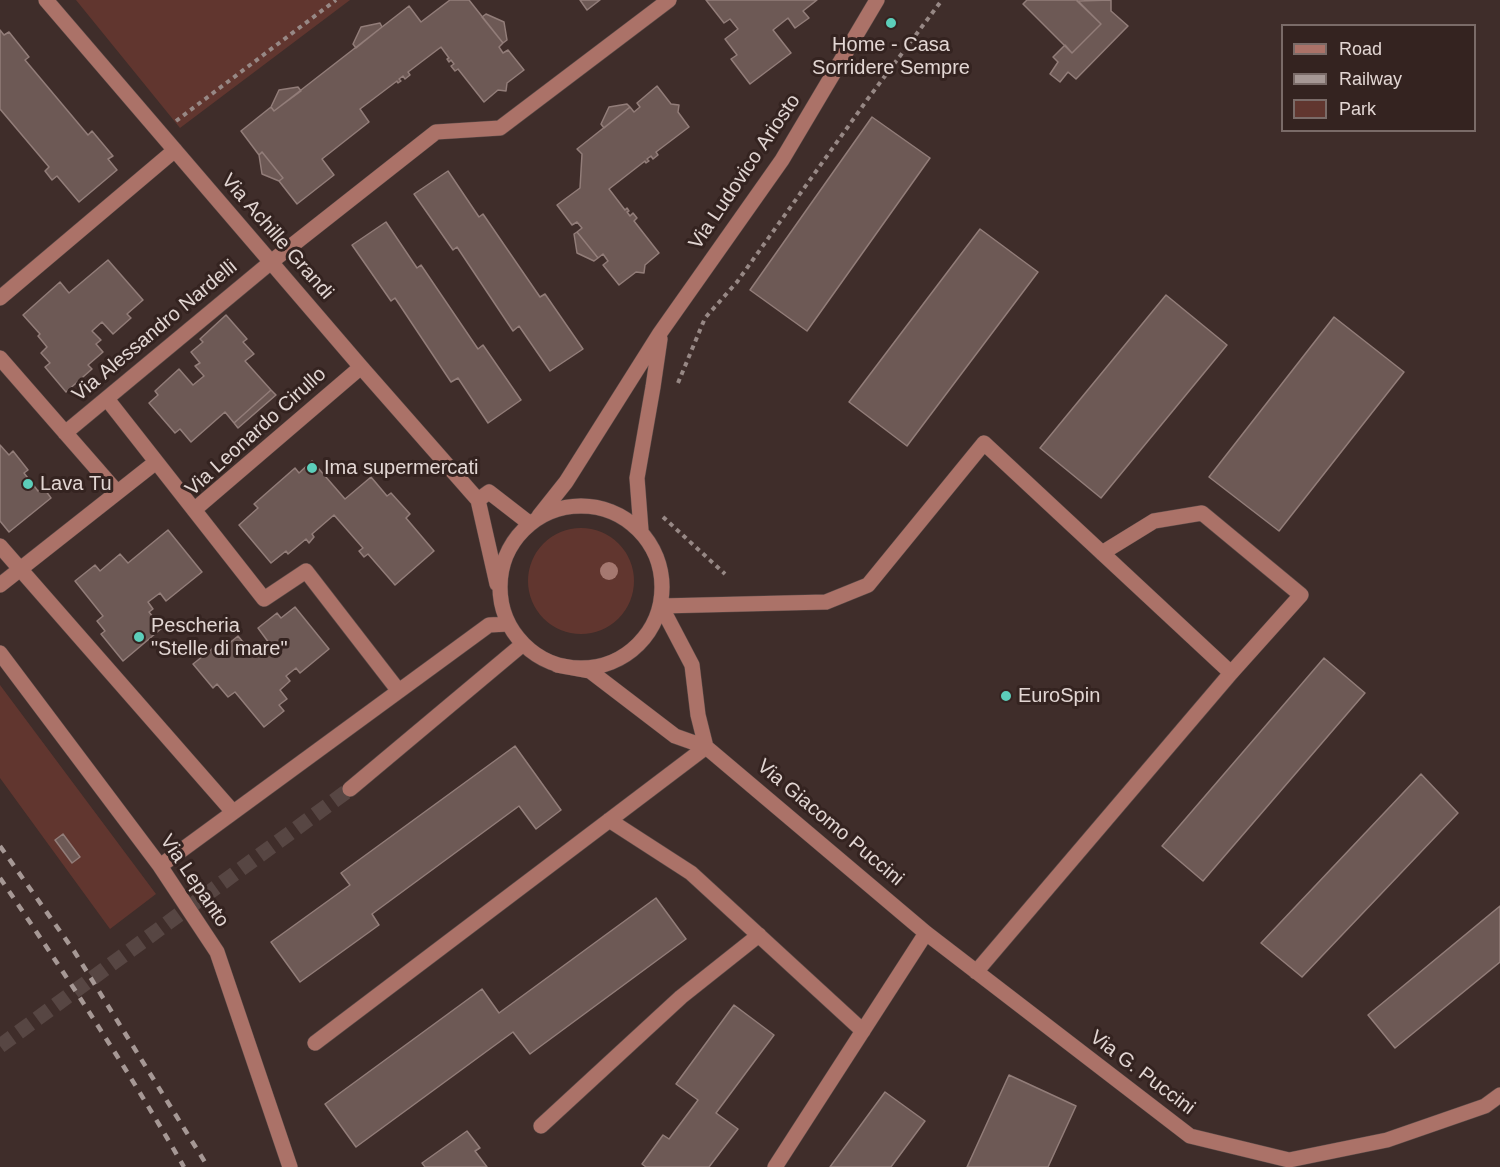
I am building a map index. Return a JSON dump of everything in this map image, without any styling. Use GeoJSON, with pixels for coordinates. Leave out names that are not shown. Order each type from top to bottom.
{"type":"FeatureCollection","features":[{"type":"Feature","properties":{"kind":"street","name":"Via Achille Grandi"},"geometry":{"type":"LineString","coordinates":[[46,0],[478,500]]}},
{"type":"Feature","properties":{"kind":"street","name":"Via Alessandro Nardelli"},"geometry":{"type":"LineString","coordinates":[[65,433],[271,262],[435,132],[500,128],[669,0]]}},
{"type":"Feature","properties":{"kind":"street","name":"Via Ludovico Ariosto"},"geometry":{"type":"LineString","coordinates":[[534,520],[566,482],[660,333],[782,160],[877,0]]}},
{"type":"Feature","properties":{"kind":"street"},"geometry":{"type":"LineString","coordinates":[[0,298],[174,150]]}},
{"type":"Feature","properties":{"kind":"street"},"geometry":{"type":"LineString","coordinates":[[641,530],[637,478],[660,333]]}},
{"type":"Feature","properties":{"kind":"street"},"geometry":{"type":"LineString","coordinates":[[0,358],[117,492]]}},
{"type":"Feature","properties":{"kind":"street","name":"Via Leonardo Cirullo"},"geometry":{"type":"LineString","coordinates":[[361,367],[194,510],[264,600],[306,571],[398,690]]}},
{"type":"Feature","properties":{"kind":"street"},"geometry":{"type":"LineString","coordinates":[[107,399],[194,510]]}},
{"type":"Feature","properties":{"kind":"street"},"geometry":{"type":"LineString","coordinates":[[661,606],[826,602],[868,585],[984,443],[1232,673]]}},
{"type":"Feature","properties":{"kind":"street"},"geometry":{"type":"LineString","coordinates":[[0,585],[156,462]]}},
{"type":"Feature","properties":{"kind":"street"},"geometry":{"type":"LineString","coordinates":[[499,595],[500,575],[509,548],[534,520],[573,505],[598,506],[618,513],[641,530],[655,550],[662,570],[661,606],[652,628],[639,645],[627,655],[601,666],[585,669],[557,665],[536,655],[508,624],[499,595],[478,500],[489,492],[534,520]]}},
{"type":"Feature","properties":{"kind":"street"},"geometry":{"type":"LineString","coordinates":[[976,972],[1301,595],[1202,513],[1154,521],[1102,554]]}},
{"type":"Feature","properties":{"kind":"street"},"geometry":{"type":"LineString","coordinates":[[0,546],[233,812]]}},
{"type":"Feature","properties":{"kind":"street"},"geometry":{"type":"LineString","coordinates":[[315,1042],[706,747],[698,715],[692,665],[661,606]]}},
{"type":"Feature","properties":{"kind":"street"},"geometry":{"type":"LineString","coordinates":[[160,866],[398,690],[489,626],[508,624]]}},
{"type":"Feature","properties":{"kind":"street"},"geometry":{"type":"LineString","coordinates":[[350,789],[524,644]]}},
{"type":"Feature","properties":{"kind":"street","name":"Via Lepanto"},"geometry":{"type":"LineString","coordinates":[[0,653],[160,866],[217,952],[290,1167]]}},
{"type":"Feature","properties":{"kind":"street","name":"Via Giacomo Puccini"},"geometry":{"type":"LineString","coordinates":[[557,665],[590,671],[675,736],[706,747],[926,933]]}},
{"type":"Feature","properties":{"kind":"street"},"geometry":{"type":"LineString","coordinates":[[609,820],[691,873],[863,1031]]}},
{"type":"Feature","properties":{"kind":"street"},"geometry":{"type":"LineString","coordinates":[[775,1167],[926,933]]}},
{"type":"Feature","properties":{"kind":"street","name":"Via G. Puccini"},"geometry":{"type":"LineString","coordinates":[[926,933],[1190,1136],[1289,1160],[1387,1140],[1485,1106],[1500,1095]]}},
{"type":"Feature","properties":{"kind":"street"},"geometry":{"type":"LineString","coordinates":[[541,1126],[681,997],[759,935]]}},
{"type":"Feature","properties":{"kind":"path"},"geometry":{"type":"LineString","coordinates":[[160,133],[336,0]]}},
{"type":"Feature","properties":{"kind":"path"},"geometry":{"type":"LineString","coordinates":[[676,389],[705,318],[737,282],[867,100],[942,0]]}},
{"type":"Feature","properties":{"kind":"path"},"geometry":{"type":"LineString","coordinates":[[660,515],[725,574]]}},
{"type":"Feature","properties":{"kind":"green space"},"geometry":{"type":"Polygon","coordinates":[[[76,0],[350,0],[180,128],[76,0]]]}},
{"type":"Feature","properties":{"kind":"green space"},"geometry":{"type":"Polygon","coordinates":[[[581,528],[601,532],[618,544],[630,561],[634,581],[630,601],[618,618],[601,630],[581,634],[561,630],[544,618],[532,601],[528,581],[532,561],[544,544],[561,532],[581,528]]]}},
{"type":"Feature","properties":{"kind":"green space"},"geometry":{"type":"Polygon","coordinates":[[[0,685],[156,894],[110,929],[0,778],[0,685]]]}},
{"type":"Feature","properties":{"kind":"building"},"geometry":{"type":"Polygon","coordinates":[[[450,0],[469,0],[503,43],[499,47],[503,53],[508,50],[524,70],[507,83],[506,91],[498,90],[484,102],[458,69],[455,71],[451,66],[454,64],[451,60],[449,62],[447,59],[449,58],[441,47],[408,72],[410,75],[405,79],[403,76],[399,79],[401,81],[398,83],[397,81],[360,109],[369,122],[322,159],[334,175],[297,204],[279,181],[283,178],[262,152],[259,155],[241,131],[271,107],[274,111],[409,6],[421,22],[450,0]]]}},
{"type":"Feature","properties":{"kind":"building"},"geometry":{"type":"Polygon","coordinates":[[[580,0],[600,0],[587,10],[580,0]]]}},
{"type":"Feature","properties":{"kind":"building"},"geometry":{"type":"Polygon","coordinates":[[[706,0],[817,0],[803,11],[809,18],[795,28],[788,18],[773,30],[791,53],[750,84],[731,59],[737,55],[725,39],[738,29],[730,19],[724,23],[706,0]]]}},
{"type":"Feature","properties":{"kind":"building"},"geometry":{"type":"Polygon","coordinates":[[[1027,0],[1077,0],[1101,24],[1072,53],[1023,4],[1027,0]]]}},
{"type":"Feature","properties":{"kind":"building"},"geometry":{"type":"Polygon","coordinates":[[[1111,0],[1111,11],[1128,26],[1076,79],[1068,72],[1060,82],[1050,74],[1058,62],[1053,57],[1065,45],[1072,53],[1101,24],[1077,1],[1111,0]]]}},
{"type":"Feature","properties":{"kind":"building"},"geometry":{"type":"Polygon","coordinates":[[[486,14],[504,22],[507,40],[503,43],[482,17],[486,14]]]}},
{"type":"Feature","properties":{"kind":"building"},"geometry":{"type":"Polygon","coordinates":[[[380,23],[382,27],[356,48],[353,44],[361,27],[380,23]]]}},
{"type":"Feature","properties":{"kind":"building"},"geometry":{"type":"Polygon","coordinates":[[[0,30],[4,35],[9,32],[29,57],[25,60],[88,135],[92,131],[113,156],[108,159],[117,170],[79,202],[57,176],[52,180],[45,171],[49,167],[0,109],[0,30]]]}},
{"type":"Feature","properties":{"kind":"building"},"geometry":{"type":"Polygon","coordinates":[[[657,86],[671,104],[679,105],[678,112],[689,127],[656,152],[658,155],[653,159],[651,156],[647,159],[649,161],[646,163],[645,161],[609,189],[625,210],[627,208],[630,216],[633,213],[637,218],[634,221],[659,253],[645,265],[644,273],[636,272],[619,285],[603,265],[608,261],[603,254],[598,258],[577,232],[582,228],[577,222],[572,225],[557,205],[580,188],[582,154],[577,149],[630,107],[634,112],[640,107],[637,103],[657,86]]]}},
{"type":"Feature","properties":{"kind":"building"},"geometry":{"type":"Polygon","coordinates":[[[298,87],[301,91],[274,111],[271,107],[279,90],[298,87]]]}},
{"type":"Feature","properties":{"kind":"building"},"geometry":{"type":"Polygon","coordinates":[[[627,104],[630,107],[604,128],[601,124],[609,107],[627,104]]]}},
{"type":"Feature","properties":{"kind":"building"},"geometry":{"type":"Polygon","coordinates":[[[872,117],[930,158],[807,331],[750,290],[872,117]]]}},
{"type":"Feature","properties":{"kind":"building"},"geometry":{"type":"Polygon","coordinates":[[[262,152],[283,178],[279,181],[262,174],[259,155],[262,152]]]}},
{"type":"Feature","properties":{"kind":"building"},"geometry":{"type":"Polygon","coordinates":[[[448,171],[479,217],[483,214],[540,297],[545,294],[583,349],[550,371],[519,326],[513,331],[457,247],[453,250],[414,194],[448,171]]]}},
{"type":"Feature","properties":{"kind":"building"},"geometry":{"type":"Polygon","coordinates":[[[386,222],[417,268],[421,265],[478,349],[483,345],[521,400],[488,423],[458,378],[451,382],[395,298],[391,301],[352,245],[386,222]]]}},
{"type":"Feature","properties":{"kind":"building"},"geometry":{"type":"Polygon","coordinates":[[[980,229],[1038,272],[907,446],[849,402],[980,229]]]}},
{"type":"Feature","properties":{"kind":"building"},"geometry":{"type":"Polygon","coordinates":[[[577,232],[598,258],[594,261],[577,253],[574,234],[577,232]]]}},
{"type":"Feature","properties":{"kind":"building"},"geometry":{"type":"Polygon","coordinates":[[[108,260],[143,300],[127,314],[131,318],[113,334],[102,322],[92,331],[101,340],[96,344],[103,352],[88,365],[92,369],[66,392],[45,367],[50,363],[41,353],[47,347],[38,336],[40,334],[23,315],[60,282],[69,293],[108,260]]]}},
{"type":"Feature","properties":{"kind":"building"},"geometry":{"type":"Polygon","coordinates":[[[1166,295],[1227,345],[1101,498],[1040,448],[1166,295]]]}},
{"type":"Feature","properties":{"kind":"building"},"geometry":{"type":"Polygon","coordinates":[[[226,315],[247,339],[243,342],[254,354],[245,361],[271,390],[234,423],[225,412],[191,442],[180,429],[175,433],[149,403],[158,395],[155,391],[179,369],[193,385],[204,376],[195,366],[200,363],[191,352],[203,342],[200,339],[226,315]]]}},
{"type":"Feature","properties":{"kind":"building"},"geometry":{"type":"Polygon","coordinates":[[[1334,317],[1404,372],[1279,531],[1209,477],[1334,317]]]}},
{"type":"Feature","properties":{"kind":"building"},"geometry":{"type":"Polygon","coordinates":[[[271,390],[276,395],[238,428],[234,423],[271,390]]]}},
{"type":"Feature","properties":{"kind":"building"},"geometry":{"type":"Polygon","coordinates":[[[0,445],[9,455],[13,451],[28,470],[24,473],[38,491],[43,487],[51,498],[9,532],[0,521],[0,445]]]}},
{"type":"Feature","properties":{"kind":"building"},"geometry":{"type":"Polygon","coordinates":[[[312,461],[345,499],[371,477],[387,496],[391,493],[410,514],[406,518],[434,551],[395,585],[368,554],[364,557],[359,551],[363,548],[334,515],[312,534],[314,537],[309,543],[306,539],[288,554],[286,551],[271,563],[239,525],[258,508],[254,504],[295,468],[299,473],[312,461]]]}},
{"type":"Feature","properties":{"kind":"building"},"geometry":{"type":"Polygon","coordinates":[[[168,530],[202,572],[166,601],[160,593],[148,602],[153,609],[149,612],[162,628],[123,661],[101,634],[105,631],[97,621],[103,616],[75,581],[95,565],[100,571],[120,554],[128,563],[168,530]]]}},
{"type":"Feature","properties":{"kind":"building"},"geometry":{"type":"Polygon","coordinates":[[[295,607],[329,649],[300,673],[296,668],[286,676],[290,681],[280,690],[287,699],[279,705],[284,711],[264,727],[235,692],[228,697],[217,684],[213,688],[193,664],[223,640],[227,645],[238,636],[248,648],[253,644],[259,650],[269,643],[258,628],[277,613],[281,618],[295,607]]]}},
{"type":"Feature","properties":{"kind":"building"},"geometry":{"type":"Polygon","coordinates":[[[1324,658],[1365,693],[1203,881],[1162,846],[1324,658]]]}},
{"type":"Feature","properties":{"kind":"building"},"geometry":{"type":"Polygon","coordinates":[[[515,746],[561,810],[536,829],[519,806],[372,914],[379,925],[300,982],[271,942],[350,885],[341,873],[515,746]]]}},
{"type":"Feature","properties":{"kind":"building"},"geometry":{"type":"Polygon","coordinates":[[[1421,774],[1458,813],[1302,977],[1261,943],[1421,774]]]}},
{"type":"Feature","properties":{"kind":"building"},"geometry":{"type":"Polygon","coordinates":[[[63,834],[80,857],[72,863],[55,840],[63,834]]]}},
{"type":"Feature","properties":{"kind":"building"},"geometry":{"type":"Polygon","coordinates":[[[656,898],[686,939],[530,1054],[513,1032],[356,1147],[325,1104],[482,989],[499,1013],[656,898]]]}},
{"type":"Feature","properties":{"kind":"building"},"geometry":{"type":"Polygon","coordinates":[[[1500,906],[1500,962],[1395,1048],[1368,1015],[1500,906]]]}},
{"type":"Feature","properties":{"kind":"building"},"geometry":{"type":"Polygon","coordinates":[[[734,1005],[774,1035],[716,1113],[738,1129],[709,1167],[646,1167],[642,1164],[663,1135],[669,1139],[698,1100],[676,1084],[734,1005]]]}},
{"type":"Feature","properties":{"kind":"building"},"geometry":{"type":"Polygon","coordinates":[[[1009,1075],[1076,1106],[1048,1167],[967,1167],[1009,1075]]]}},
{"type":"Feature","properties":{"kind":"building"},"geometry":{"type":"Polygon","coordinates":[[[885,1092],[925,1121],[891,1167],[830,1167],[885,1092]]]}},
{"type":"Feature","properties":{"kind":"building"},"geometry":{"type":"Polygon","coordinates":[[[467,1131],[480,1148],[475,1151],[487,1167],[425,1167],[422,1163],[467,1131]]]}},
{"type":"Feature","properties":{"kind":"tunnel"},"geometry":{"type":"LineString","coordinates":[[0,1046],[350,789]]}},
{"type":"Feature","properties":{"kind":"railway"},"geometry":{"type":"LineString","coordinates":[[0,846],[74,951],[208,1167]]}},
{"type":"Feature","properties":{"kind":"railway"},"geometry":{"type":"LineString","coordinates":[[0,878],[95,1021],[184,1167]]}},
{"type":"Feature","properties":{"kind":"place","name":"Home - Casa Sorridere Sempre"},"geometry":{"type":"Point","coordinates":[891,23]}},
{"type":"Feature","properties":{"kind":"place","name":"Ima supermercati"},"geometry":{"type":"Point","coordinates":[312,468]}},
{"type":"Feature","properties":{"kind":"place","name":"Lava Tu"},"geometry":{"type":"Point","coordinates":[28,484]}},
{"type":"Feature","properties":{"kind":"place","name":"Pescheria \"Stelle di mare\""},"geometry":{"type":"Point","coordinates":[139,637]}},
{"type":"Feature","properties":{"kind":"place","name":"EuroSpin"},"geometry":{"type":"Point","coordinates":[1006,696]}}]}
